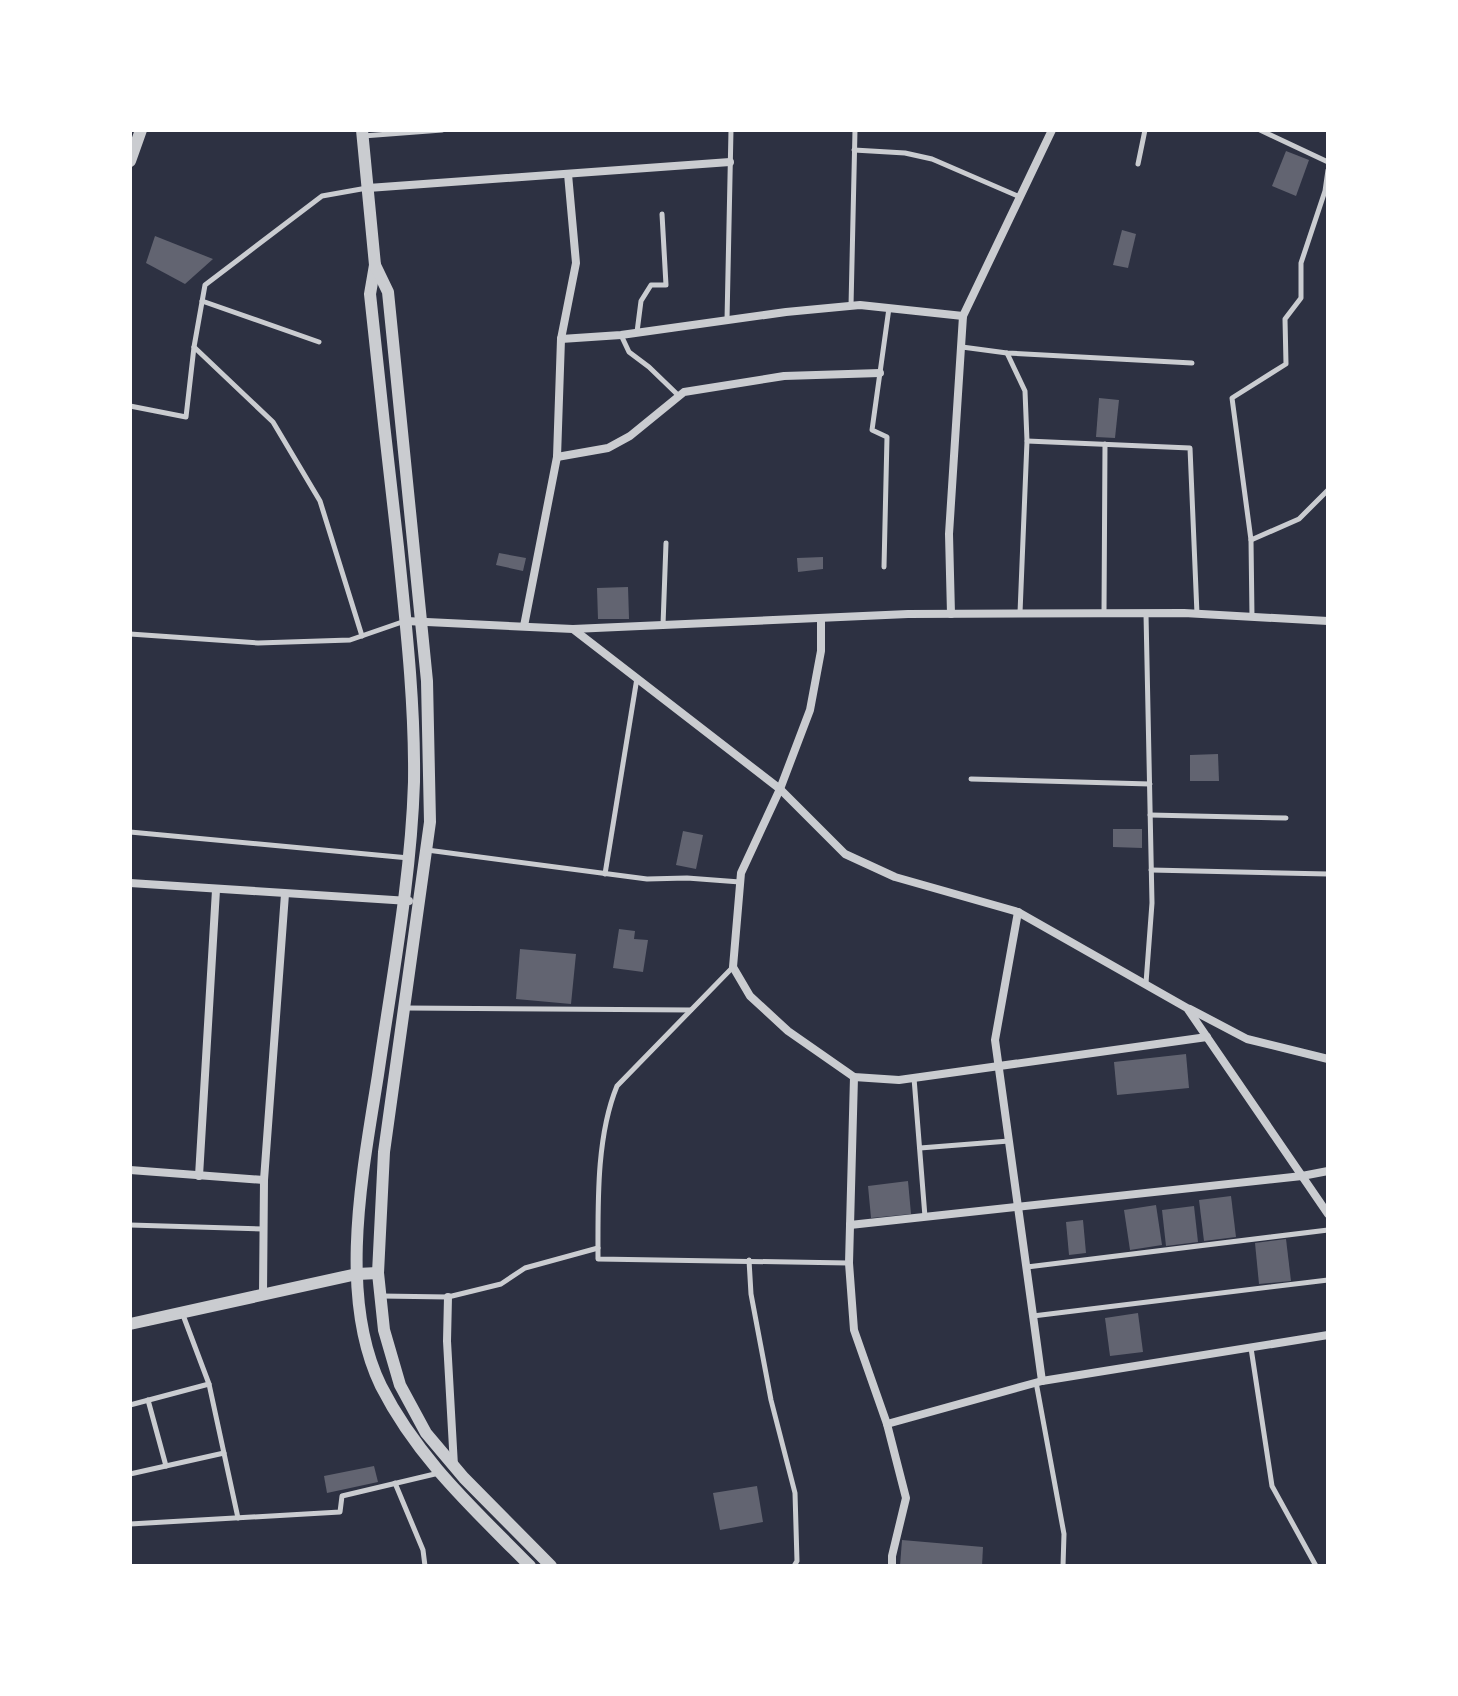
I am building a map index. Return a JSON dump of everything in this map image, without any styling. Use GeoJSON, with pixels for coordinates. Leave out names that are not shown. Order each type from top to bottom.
{"type":"FeatureCollection","features":[{"type":"Feature","properties":{"kind":"street"},"geometry":{"type":"LineString","coordinates":[[130,161],[141,130]]}},
{"type":"Feature","properties":{"kind":"street"},"geometry":{"type":"LineString","coordinates":[[951,614],[949,534],[963,316],[1052,130]]}},
{"type":"Feature","properties":{"kind":"street"},"geometry":{"type":"LineString","coordinates":[[362,133],[375,265],[370,294],[406,621],[414,779],[410,858],[362,1180],[357,1274],[364,1332],[380,1383],[414,1443],[530,1566]]}},
{"type":"Feature","properties":{"kind":"street"},"geometry":{"type":"LineString","coordinates":[[368,188],[730,162]]}},
{"type":"Feature","properties":{"kind":"street"},"geometry":{"type":"LineString","coordinates":[[524,626],[557,457],[561,339],[576,263],[568,174]]}},
{"type":"Feature","properties":{"kind":"street"},"geometry":{"type":"LineString","coordinates":[[375,265],[388,292],[422,621],[430,822],[384,1152],[378,1273],[384,1330],[400,1385],[426,1433],[551,1566]]}},
{"type":"Feature","properties":{"kind":"street"},"geometry":{"type":"LineString","coordinates":[[561,339],[621,335],[851,306],[963,316]]}},
{"type":"Feature","properties":{"kind":"street"},"geometry":{"type":"LineString","coordinates":[[557,457],[608,448],[630,436],[679,396],[701,387],[784,376],[880,373]]}},
{"type":"Feature","properties":{"kind":"street"},"geometry":{"type":"LineString","coordinates":[[406,621],[573,629],[1020,613],[1197,614],[1328,621]]}},
{"type":"Feature","properties":{"kind":"street"},"geometry":{"type":"LineString","coordinates":[[821,618],[821,651],[810,710],[780,789],[741,873],[733,967],[750,996],[788,1031],[854,1077],[899,1080],[1207,1037]]}},
{"type":"Feature","properties":{"kind":"street"},"geometry":{"type":"LineString","coordinates":[[573,629],[780,789],[845,854],[895,877],[1018,912],[1247,1039],[1328,1059]]}},
{"type":"Feature","properties":{"kind":"street"},"geometry":{"type":"LineString","coordinates":[[130,883],[419,902]]}},
{"type":"Feature","properties":{"kind":"street"},"geometry":{"type":"LineString","coordinates":[[199,1176],[216,890]]}},
{"type":"Feature","properties":{"kind":"street"},"geometry":{"type":"LineString","coordinates":[[263,1294],[264,1180],[285,894]]}},
{"type":"Feature","properties":{"kind":"street"},"geometry":{"type":"LineString","coordinates":[[1018,912],[995,1040],[1039,1381]]}},
{"type":"Feature","properties":{"kind":"street"},"geometry":{"type":"LineString","coordinates":[[1187,1008],[1328,1214]]}},
{"type":"Feature","properties":{"kind":"street"},"geometry":{"type":"LineString","coordinates":[[854,1077],[849,1263],[854,1330],[887,1424],[906,1498],[892,1566]]}},
{"type":"Feature","properties":{"kind":"street"},"geometry":{"type":"LineString","coordinates":[[130,1170],[264,1180]]}},
{"type":"Feature","properties":{"kind":"street"},"geometry":{"type":"LineString","coordinates":[[850,1225],[1328,1171]]}},
{"type":"Feature","properties":{"kind":"street"},"geometry":{"type":"LineString","coordinates":[[130,1324],[357,1274],[378,1273]]}},
{"type":"Feature","properties":{"kind":"street"},"geometry":{"type":"LineString","coordinates":[[448,1297],[447,1341],[454,1466]]}},
{"type":"Feature","properties":{"kind":"street"},"geometry":{"type":"LineString","coordinates":[[887,1424],[1039,1381],[1328,1335]]}},
{"type":"Feature","properties":{"kind":"lane"},"geometry":{"type":"LineString","coordinates":[[362,133],[442,130]]}},
{"type":"Feature","properties":{"kind":"lane"},"geometry":{"type":"LineString","coordinates":[[727,320],[731,130]]}},
{"type":"Feature","properties":{"kind":"lane"},"geometry":{"type":"LineString","coordinates":[[851,306],[855,130]]}},
{"type":"Feature","properties":{"kind":"lane"},"geometry":{"type":"LineString","coordinates":[[1138,164],[1145,130]]}},
{"type":"Feature","properties":{"kind":"lane"},"geometry":{"type":"LineString","coordinates":[[1260,130],[1328,162]]}},
{"type":"Feature","properties":{"kind":"lane"},"geometry":{"type":"LineString","coordinates":[[854,150],[905,153],[932,159],[1020,197]]}},
{"type":"Feature","properties":{"kind":"lane"},"geometry":{"type":"LineString","coordinates":[[1252,617],[1251,540],[1232,398],[1286,364],[1285,319],[1301,298],[1301,263],[1325,191],[1328,170]]}},
{"type":"Feature","properties":{"kind":"lane"},"geometry":{"type":"LineString","coordinates":[[130,406],[186,417],[205,285],[322,196],[368,188]]}},
{"type":"Feature","properties":{"kind":"lane"},"geometry":{"type":"LineString","coordinates":[[637,333],[641,301],[651,285],[666,285],[662,214]]}},
{"type":"Feature","properties":{"kind":"lane"},"geometry":{"type":"LineString","coordinates":[[202,301],[319,342]]}},
{"type":"Feature","properties":{"kind":"lane"},"geometry":{"type":"LineString","coordinates":[[884,567],[887,437],[872,430],[889,308]]}},
{"type":"Feature","properties":{"kind":"lane"},"geometry":{"type":"LineString","coordinates":[[621,335],[629,352],[679,396]]}},
{"type":"Feature","properties":{"kind":"lane"},"geometry":{"type":"LineString","coordinates":[[961,346],[1007,353],[1192,363]]}},
{"type":"Feature","properties":{"kind":"lane"},"geometry":{"type":"LineString","coordinates":[[194,347],[273,422],[320,501],[362,636]]}},
{"type":"Feature","properties":{"kind":"lane"},"geometry":{"type":"LineString","coordinates":[[1007,353],[1025,391],[1027,441],[1020,613]]}},
{"type":"Feature","properties":{"kind":"lane"},"geometry":{"type":"LineString","coordinates":[[1027,441],[1190,448],[1197,614]]}},
{"type":"Feature","properties":{"kind":"lane"},"geometry":{"type":"LineString","coordinates":[[1104,613],[1105,444]]}},
{"type":"Feature","properties":{"kind":"lane"},"geometry":{"type":"LineString","coordinates":[[1251,540],[1299,519],[1328,490]]}},
{"type":"Feature","properties":{"kind":"lane"},"geometry":{"type":"LineString","coordinates":[[663,625],[666,543]]}},
{"type":"Feature","properties":{"kind":"lane"},"geometry":{"type":"LineString","coordinates":[[1146,613],[1152,903],[1146,984]]}},
{"type":"Feature","properties":{"kind":"lane"},"geometry":{"type":"LineString","coordinates":[[130,634],[258,643],[350,640],[406,621]]}},
{"type":"Feature","properties":{"kind":"lane"},"geometry":{"type":"LineString","coordinates":[[605,874],[637,678]]}},
{"type":"Feature","properties":{"kind":"lane"},"geometry":{"type":"LineString","coordinates":[[971,779],[1150,784]]}},
{"type":"Feature","properties":{"kind":"lane"},"geometry":{"type":"LineString","coordinates":[[1150,815],[1286,818]]}},
{"type":"Feature","properties":{"kind":"lane"},"geometry":{"type":"LineString","coordinates":[[130,832],[410,858]]}},
{"type":"Feature","properties":{"kind":"lane"},"geometry":{"type":"LineString","coordinates":[[427,850],[647,879],[740,882]]}},
{"type":"Feature","properties":{"kind":"lane"},"geometry":{"type":"LineString","coordinates":[[1151,870],[1328,874]]}},
{"type":"Feature","properties":{"kind":"lane"},"geometry":{"type":"LineString","coordinates":[[733,967],[617,1086],[607,1110],[598,1209],[598,1259],[849,1263]]}},
{"type":"Feature","properties":{"kind":"lane"},"geometry":{"type":"LineString","coordinates":[[405,1008],[691,1010]]}},
{"type":"Feature","properties":{"kind":"lane"},"geometry":{"type":"LineString","coordinates":[[914,1078],[925,1218]]}},
{"type":"Feature","properties":{"kind":"lane"},"geometry":{"type":"LineString","coordinates":[[920,1148],[1009,1141]]}},
{"type":"Feature","properties":{"kind":"lane"},"geometry":{"type":"LineString","coordinates":[[130,1225],[264,1229]]}},
{"type":"Feature","properties":{"kind":"lane"},"geometry":{"type":"LineString","coordinates":[[1026,1267],[1328,1230]]}},
{"type":"Feature","properties":{"kind":"lane"},"geometry":{"type":"LineString","coordinates":[[381,1296],[448,1297],[501,1284],[525,1268],[598,1248]]}},
{"type":"Feature","properties":{"kind":"lane"},"geometry":{"type":"LineString","coordinates":[[749,1260],[751,1294],[771,1400],[795,1493],[797,1561],[794,1566]]}},
{"type":"Feature","properties":{"kind":"lane"},"geometry":{"type":"LineString","coordinates":[[1033,1316],[1328,1280]]}},
{"type":"Feature","properties":{"kind":"lane"},"geometry":{"type":"LineString","coordinates":[[183,1312],[209,1384],[238,1518]]}},
{"type":"Feature","properties":{"kind":"lane"},"geometry":{"type":"LineString","coordinates":[[1251,1347],[1272,1486],[1316,1566]]}},
{"type":"Feature","properties":{"kind":"lane"},"geometry":{"type":"LineString","coordinates":[[1039,1381],[1064,1534],[1063,1566]]}},
{"type":"Feature","properties":{"kind":"lane"},"geometry":{"type":"LineString","coordinates":[[130,1405],[209,1384]]}},
{"type":"Feature","properties":{"kind":"lane"},"geometry":{"type":"LineString","coordinates":[[148,1400],[166,1466]]}},
{"type":"Feature","properties":{"kind":"lane"},"geometry":{"type":"LineString","coordinates":[[130,1474],[224,1453]]}},
{"type":"Feature","properties":{"kind":"lane"},"geometry":{"type":"LineString","coordinates":[[130,1524],[340,1512],[342,1496],[440,1473]]}},
{"type":"Feature","properties":{"kind":"lane"},"geometry":{"type":"LineString","coordinates":[[395,1483],[423,1550],[425,1566]]}},
{"type":"Feature","properties":{"kind":"building"},"geometry":{"type":"Polygon","coordinates":[[[1286,151],[1309,160],[1296,196],[1272,186],[1286,151]]]}},
{"type":"Feature","properties":{"kind":"building"},"geometry":{"type":"Polygon","coordinates":[[[1122,230],[1136,234],[1128,268],[1113,265],[1122,230]]]}},
{"type":"Feature","properties":{"kind":"building"},"geometry":{"type":"Polygon","coordinates":[[[155,236],[213,259],[185,284],[146,263],[155,236]]]}},
{"type":"Feature","properties":{"kind":"building"},"geometry":{"type":"Polygon","coordinates":[[[1099,398],[1119,400],[1115,438],[1096,437],[1099,398]]]}},
{"type":"Feature","properties":{"kind":"building"},"geometry":{"type":"Polygon","coordinates":[[[499,553],[526,558],[523,571],[496,565],[499,553]]]}},
{"type":"Feature","properties":{"kind":"building"},"geometry":{"type":"Polygon","coordinates":[[[823,557],[823,569],[798,572],[797,558],[823,557]]]}},
{"type":"Feature","properties":{"kind":"building"},"geometry":{"type":"Polygon","coordinates":[[[628,587],[629,619],[598,619],[597,588],[628,587]]]}},
{"type":"Feature","properties":{"kind":"building"},"geometry":{"type":"Polygon","coordinates":[[[1218,754],[1219,781],[1190,781],[1190,755],[1218,754]]]}},
{"type":"Feature","properties":{"kind":"building"},"geometry":{"type":"Polygon","coordinates":[[[1113,829],[1142,829],[1142,848],[1113,847],[1113,829]]]}},
{"type":"Feature","properties":{"kind":"building"},"geometry":{"type":"Polygon","coordinates":[[[683,831],[703,835],[696,869],[676,865],[683,831]]]}},
{"type":"Feature","properties":{"kind":"building"},"geometry":{"type":"Polygon","coordinates":[[[619,929],[635,931],[634,939],[648,940],[643,972],[613,968],[619,929]]]}},
{"type":"Feature","properties":{"kind":"building"},"geometry":{"type":"Polygon","coordinates":[[[520,949],[576,954],[571,1004],[516,999],[520,949]]]}},
{"type":"Feature","properties":{"kind":"building"},"geometry":{"type":"Polygon","coordinates":[[[1186,1054],[1189,1088],[1117,1095],[1114,1062],[1186,1054]]]}},
{"type":"Feature","properties":{"kind":"building"},"geometry":{"type":"Polygon","coordinates":[[[908,1181],[911,1214],[871,1218],[868,1186],[908,1181]]]}},
{"type":"Feature","properties":{"kind":"building"},"geometry":{"type":"Polygon","coordinates":[[[1231,1196],[1236,1237],[1204,1241],[1199,1200],[1231,1196]]]}},
{"type":"Feature","properties":{"kind":"building"},"geometry":{"type":"Polygon","coordinates":[[[1156,1205],[1162,1245],[1130,1250],[1124,1210],[1156,1205]]]}},
{"type":"Feature","properties":{"kind":"building"},"geometry":{"type":"Polygon","coordinates":[[[1194,1206],[1198,1242],[1166,1246],[1162,1210],[1194,1206]]]}},
{"type":"Feature","properties":{"kind":"building"},"geometry":{"type":"Polygon","coordinates":[[[1083,1220],[1086,1253],[1069,1255],[1066,1222],[1083,1220]]]}},
{"type":"Feature","properties":{"kind":"building"},"geometry":{"type":"Polygon","coordinates":[[[1286,1239],[1291,1281],[1259,1284],[1255,1243],[1286,1239]]]}},
{"type":"Feature","properties":{"kind":"building"},"geometry":{"type":"Polygon","coordinates":[[[1138,1313],[1143,1352],[1110,1356],[1105,1318],[1138,1313]]]}},
{"type":"Feature","properties":{"kind":"building"},"geometry":{"type":"Polygon","coordinates":[[[374,1466],[378,1482],[327,1493],[324,1476],[374,1466]]]}},
{"type":"Feature","properties":{"kind":"building"},"geometry":{"type":"Polygon","coordinates":[[[757,1486],[763,1522],[720,1530],[713,1493],[757,1486]]]}},
{"type":"Feature","properties":{"kind":"building"},"geometry":{"type":"Polygon","coordinates":[[[902,1540],[983,1547],[982,1566],[900,1566],[902,1540]]]}}]}
